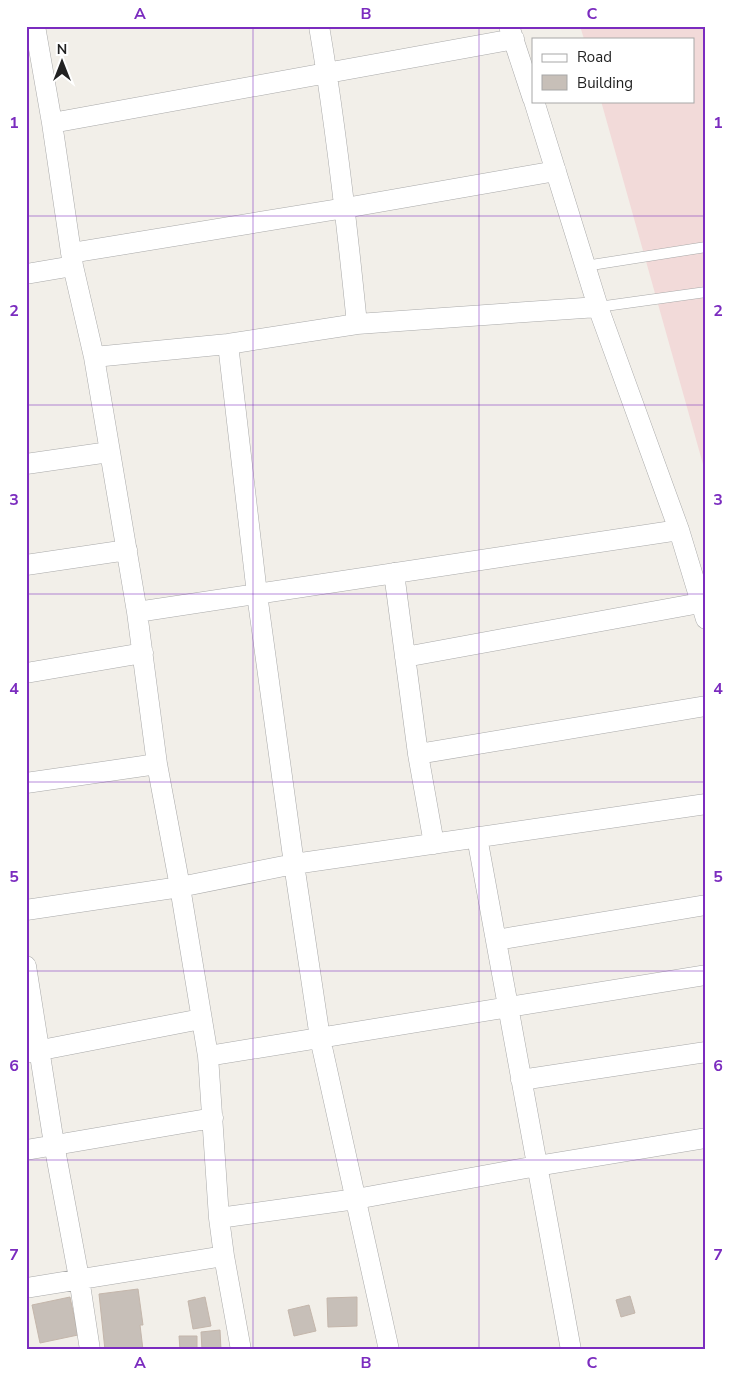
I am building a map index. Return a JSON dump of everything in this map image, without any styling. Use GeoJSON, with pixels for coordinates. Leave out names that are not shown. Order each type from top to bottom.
{"type":"FeatureCollection","features":[{"type":"Feature","properties":{"kind":"street"},"geometry":{"type":"LineString","coordinates":[[35,26],[34,67],[52,123],[72,260],[94,357],[137,612],[157,764],[208,1056],[219,1218],[241,1350]]}},
{"type":"Feature","properties":{"kind":"street"},"geometry":{"type":"LineString","coordinates":[[318,26],[327,73],[345,208],[357,324]]}},
{"type":"Feature","properties":{"kind":"street"},"geometry":{"type":"LineString","coordinates":[[52,123],[327,73],[512,32],[532,94]]}},
{"type":"Feature","properties":{"kind":"street"},"geometry":{"type":"LineString","coordinates":[[405,658],[703,611],[679,530],[598,307],[535,102]]}},
{"type":"Feature","properties":{"kind":"street"},"geometry":{"type":"LineString","coordinates":[[26,274],[72,260],[345,208],[556,171]]}},
{"type":"Feature","properties":{"kind":"street"},"geometry":{"type":"LineString","coordinates":[[94,357],[228,344],[357,324],[598,307]]}},
{"type":"Feature","properties":{"kind":"street"},"geometry":{"type":"LineString","coordinates":[[228,344],[257,594],[320,1038],[389,1350]]}},
{"type":"Feature","properties":{"kind":"street"},"geometry":{"type":"LineString","coordinates":[[26,464],[109,452]]}},
{"type":"Feature","properties":{"kind":"street"},"geometry":{"type":"LineString","coordinates":[[137,612],[679,530]]}},
{"type":"Feature","properties":{"kind":"street"},"geometry":{"type":"LineString","coordinates":[[26,565],[127,550]]}},
{"type":"Feature","properties":{"kind":"street"},"geometry":{"type":"LineString","coordinates":[[394,573],[418,754],[434,844]]}},
{"type":"Feature","properties":{"kind":"street"},"geometry":{"type":"LineString","coordinates":[[26,673],[143,653]]}},
{"type":"Feature","properties":{"kind":"street"},"geometry":{"type":"LineString","coordinates":[[418,754],[706,706]]}},
{"type":"Feature","properties":{"kind":"street"},"geometry":{"type":"LineString","coordinates":[[26,783],[157,764]]}},
{"type":"Feature","properties":{"kind":"street"},"geometry":{"type":"LineString","coordinates":[[26,910],[180,887],[294,864],[706,804]]}},
{"type":"Feature","properties":{"kind":"street"},"geometry":{"type":"LineString","coordinates":[[477,837],[571,1350]]}},
{"type":"Feature","properties":{"kind":"street"},"geometry":{"type":"LineString","coordinates":[[496,940],[706,906]]}},
{"type":"Feature","properties":{"kind":"street"},"geometry":{"type":"LineString","coordinates":[[26,966],[33,1051],[54,1144],[79,1278],[90,1350]]}},
{"type":"Feature","properties":{"kind":"street"},"geometry":{"type":"LineString","coordinates":[[208,1056],[706,975]]}},
{"type":"Feature","properties":{"kind":"street"},"geometry":{"type":"LineString","coordinates":[[33,1051],[201,1019]]}},
{"type":"Feature","properties":{"kind":"street"},"geometry":{"type":"LineString","coordinates":[[521,1080],[706,1052]]}},
{"type":"Feature","properties":{"kind":"street"},"geometry":{"type":"LineString","coordinates":[[26,1150],[213,1118]]}},
{"type":"Feature","properties":{"kind":"street"},"geometry":{"type":"LineString","coordinates":[[219,1218],[356,1199],[706,1138]]}},
{"type":"Feature","properties":{"kind":"street"},"geometry":{"type":"LineString","coordinates":[[26,1288],[224,1256]]}},
{"type":"Feature","properties":{"kind":"lane"},"geometry":{"type":"LineString","coordinates":[[585,266],[706,247]]}},
{"type":"Feature","properties":{"kind":"lane"},"geometry":{"type":"LineString","coordinates":[[598,307],[706,292]]}},
{"type":"Feature","properties":{"kind":"shaded area"},"geometry":{"type":"Polygon","coordinates":[[[580,26],[706,26],[706,475],[601,102],[694,102],[694,38],[584,38],[580,26]]]}},
{"type":"Feature","properties":{"kind":"building"},"geometry":{"type":"Polygon","coordinates":[[[138,1289],[143,1325],[140,1325],[143,1350],[105,1350],[99,1294],[138,1289]]]}},
{"type":"Feature","properties":{"kind":"building"},"geometry":{"type":"Polygon","coordinates":[[[630,1296],[635,1313],[621,1317],[616,1300],[630,1296]]]}},
{"type":"Feature","properties":{"kind":"building"},"geometry":{"type":"Polygon","coordinates":[[[70,1297],[78,1335],[40,1343],[32,1305],[70,1297]]]}},
{"type":"Feature","properties":{"kind":"building"},"geometry":{"type":"Polygon","coordinates":[[[205,1297],[211,1326],[193,1329],[188,1301],[205,1297]]]}},
{"type":"Feature","properties":{"kind":"building"},"geometry":{"type":"Polygon","coordinates":[[[357,1297],[357,1326],[328,1327],[327,1298],[357,1297]]]}},
{"type":"Feature","properties":{"kind":"building"},"geometry":{"type":"Polygon","coordinates":[[[309,1305],[316,1331],[294,1336],[288,1310],[309,1305]]]}},
{"type":"Feature","properties":{"kind":"building"},"geometry":{"type":"Polygon","coordinates":[[[220,1330],[221,1350],[202,1350],[201,1332],[220,1330]]]}},
{"type":"Feature","properties":{"kind":"building"},"geometry":{"type":"Polygon","coordinates":[[[179,1336],[197,1336],[197,1350],[180,1350],[179,1336]]]}}]}
